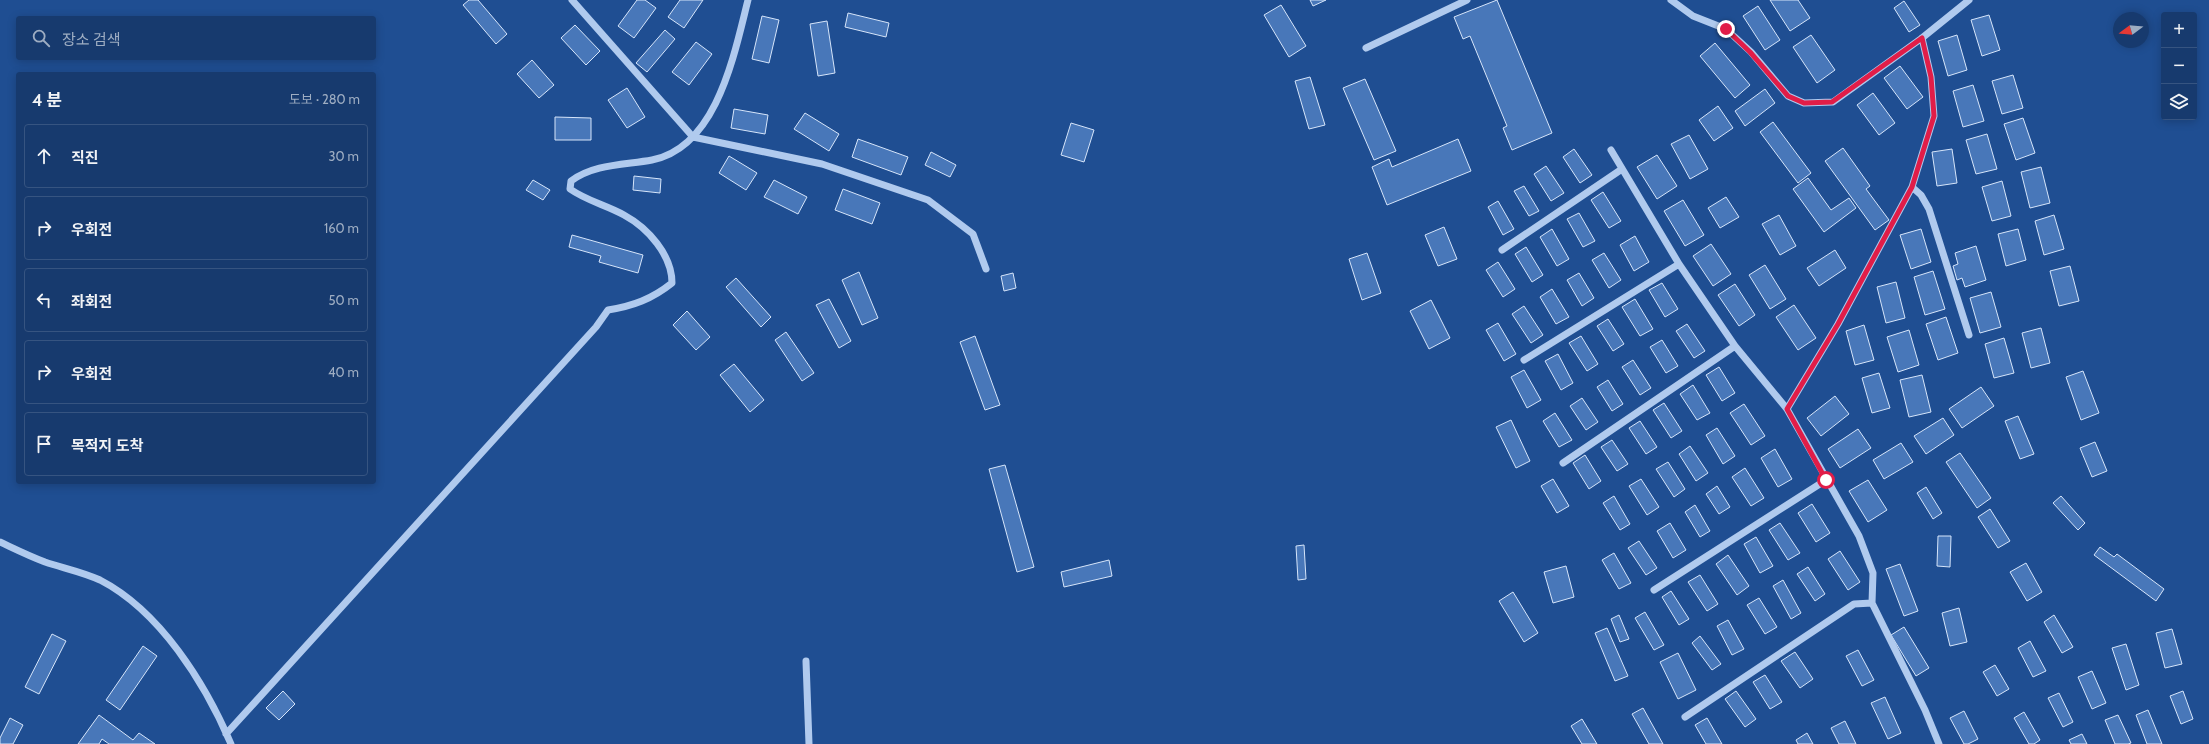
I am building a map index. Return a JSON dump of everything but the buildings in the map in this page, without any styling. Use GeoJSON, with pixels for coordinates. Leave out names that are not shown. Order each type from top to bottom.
{"type":"FeatureCollection","features":[{"type":"Feature","properties":{"kind":"street"},"geometry":{"type":"LineString","coordinates":[[572,0],[693,137],[822,164],[928,200],[973,234],[986,269]]}},
{"type":"Feature","properties":{"kind":"street"},"geometry":{"type":"LineString","coordinates":[[226,734],[596,327],[608,310],[628,307],[645,301],[672,283],[672,269],[656,241],[625,215],[580,196],[570,190],[571,181],[582,173],[603,167],[630,164],[666,157],[693,137],[720,98],[736,47],[748,0]]}},
{"type":"Feature","properties":{"kind":"street"},"geometry":{"type":"LineString","coordinates":[[1366,48],[1467,0]]}},
{"type":"Feature","properties":{"kind":"street"},"geometry":{"type":"LineString","coordinates":[[1671,0],[1693,16],[1726,29],[1750,52],[1788,96],[1804,103],[1832,102],[1922,38],[1970,0]]}},
{"type":"Feature","properties":{"kind":"street"},"geometry":{"type":"LineString","coordinates":[[1787,409],[1838,324],[1912,187],[1934,116],[1931,77],[1922,38]]}},
{"type":"Feature","properties":{"kind":"street"},"geometry":{"type":"LineString","coordinates":[[1611,150],[1679,264],[1735,346],[1787,409],[1859,536],[1874,573],[1872,602],[1925,710],[1939,744]]}},
{"type":"Feature","properties":{"kind":"street"},"geometry":{"type":"LineString","coordinates":[[1502,250],[1622,169]]}},
{"type":"Feature","properties":{"kind":"street"},"geometry":{"type":"LineString","coordinates":[[1912,187],[1921,195],[1929,209],[1969,335]]}},
{"type":"Feature","properties":{"kind":"street"},"geometry":{"type":"LineString","coordinates":[[1524,360],[1679,264]]}},
{"type":"Feature","properties":{"kind":"street"},"geometry":{"type":"LineString","coordinates":[[1563,463],[1735,346]]}},
{"type":"Feature","properties":{"kind":"street"},"geometry":{"type":"LineString","coordinates":[[1654,590],[1826,480]]}},
{"type":"Feature","properties":{"kind":"street"},"geometry":{"type":"LineString","coordinates":[[0,542],[42,561],[99,580],[128,597],[166,638],[199,679],[231,744]]}},
{"type":"Feature","properties":{"kind":"street"},"geometry":{"type":"LineString","coordinates":[[1685,717],[1854,604],[1872,602]]}},
{"type":"Feature","properties":{"kind":"street"},"geometry":{"type":"LineString","coordinates":[[806,661],[809,744]]}},
{"type":"Feature","properties":{"kind":"route"},"geometry":{"type":"LineString","coordinates":[[1726,29],[1750,52],[1788,96],[1804,103],[1832,102],[1922,38],[1931,77],[1934,116],[1912,187],[1838,324],[1787,409],[1826,480]]}}]}
